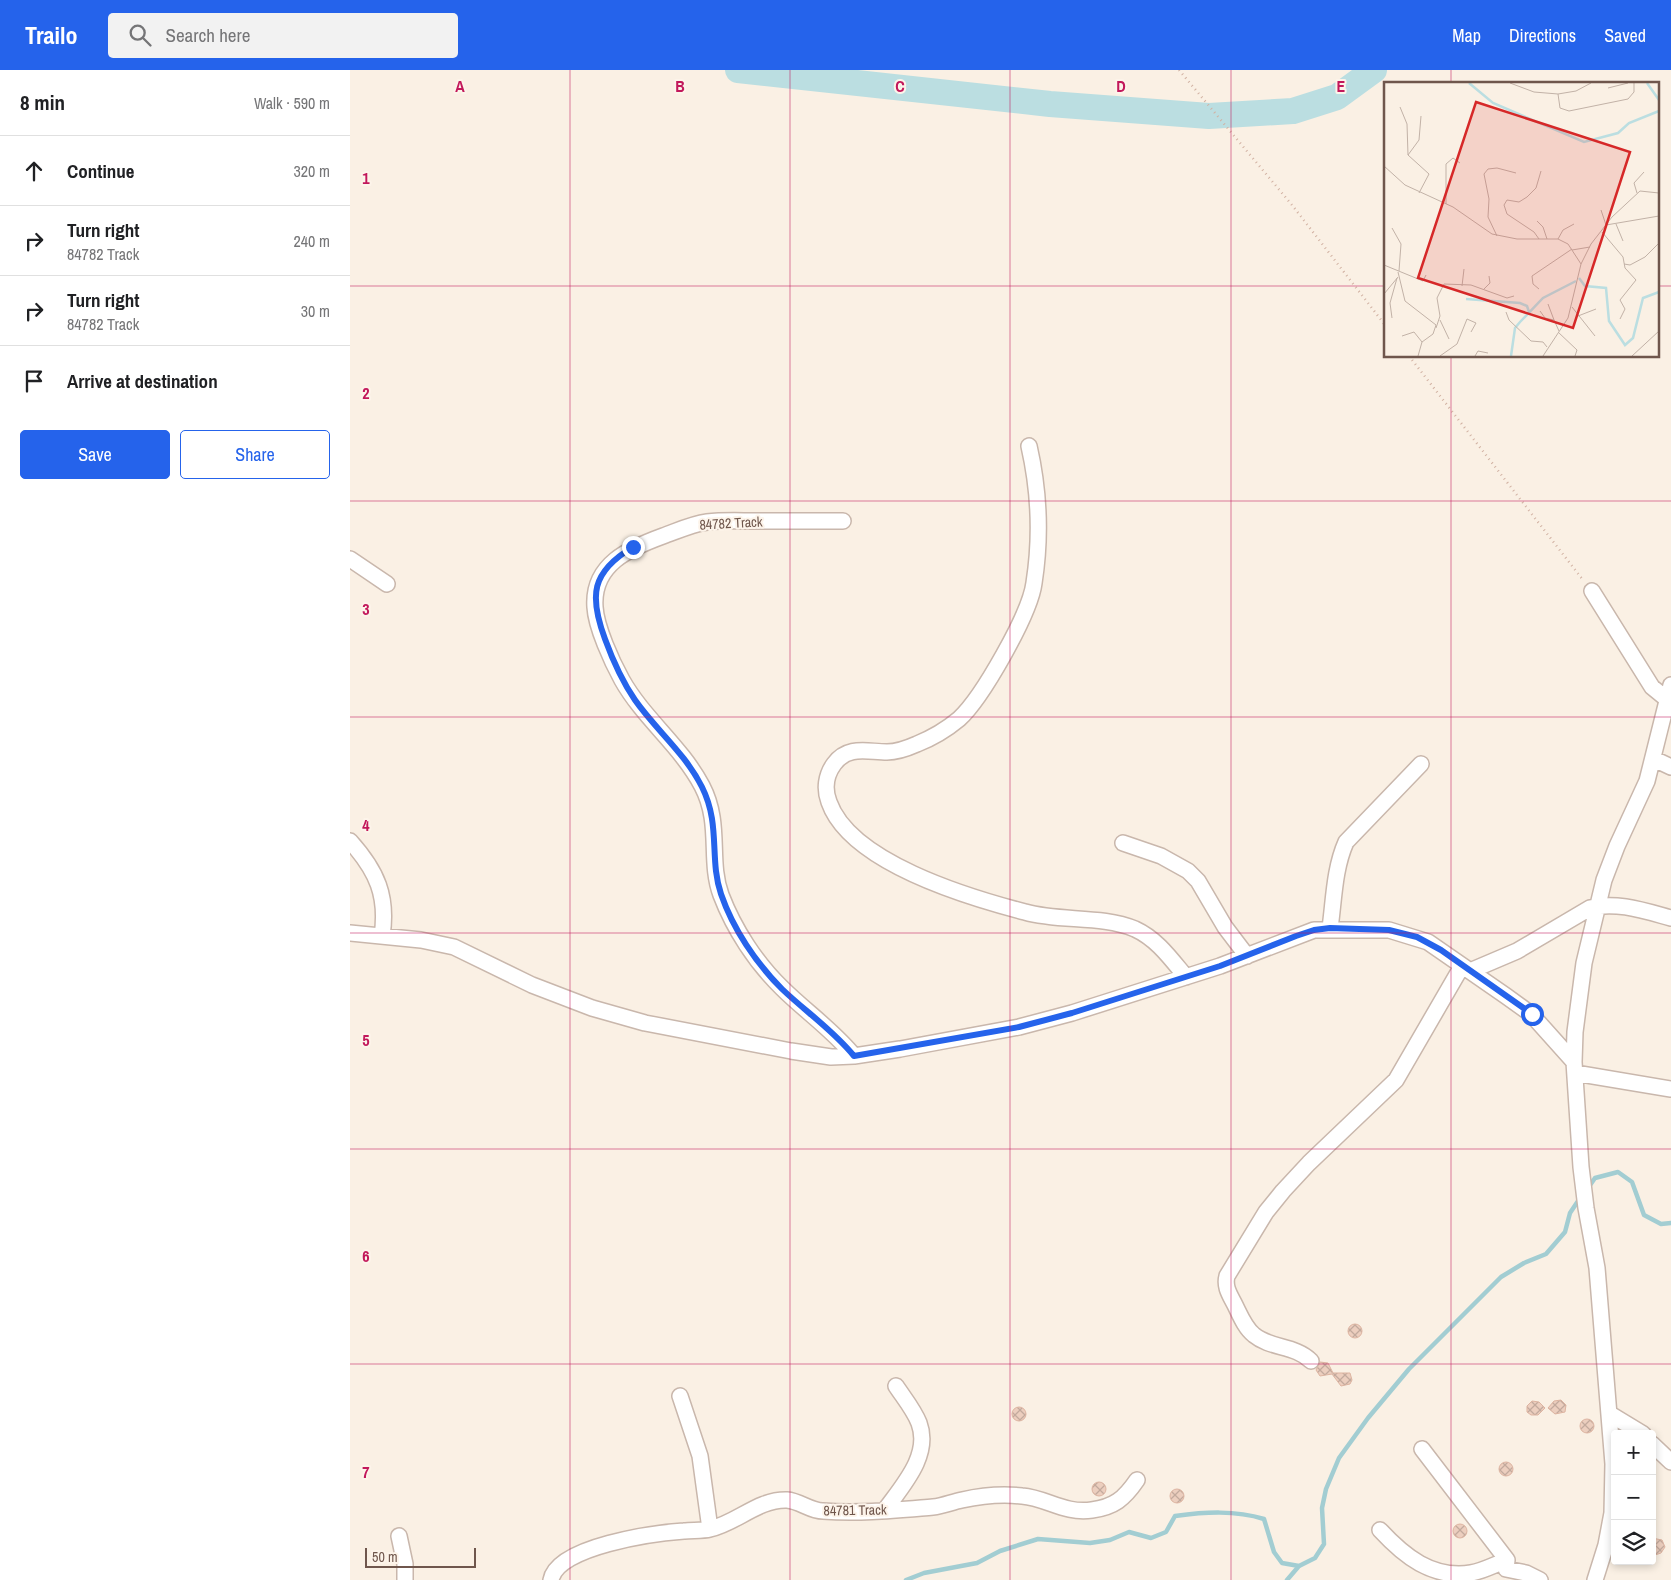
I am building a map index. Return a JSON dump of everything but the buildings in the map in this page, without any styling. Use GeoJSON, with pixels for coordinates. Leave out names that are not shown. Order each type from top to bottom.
{"type":"FeatureCollection","features":[{"type":"Feature","properties":{"kind":"street"},"geometry":{"type":"LineString","coordinates":[[1029,446],[1037,488],[1034,584],[1026,611],[989,679],[972,705],[959,719],[939,733],[903,750],[889,752],[853,750],[843,755],[830,772],[826,783],[826,795],[837,820],[848,832],[879,856],[941,885],[1024,912],[1066,920],[1117,924],[1133,929],[1156,943],[1186,978]]}},
{"type":"Feature","properties":{"kind":"street","name":"84782 Track"},"geometry":{"type":"LineString","coordinates":[[843,521],[717,521],[685,528],[633,547],[618,556],[607,567],[598,582],[595,608],[608,647],[622,680],[647,715],[687,761],[702,787],[713,820],[717,879],[721,895],[739,931],[769,975],[836,1036],[854,1056]]}},
{"type":"Feature","properties":{"kind":"street"},"geometry":{"type":"LineString","coordinates":[[350,559],[387,584]]}},
{"type":"Feature","properties":{"kind":"street"},"geometry":{"type":"LineString","coordinates":[[1592,591],[1646,679],[1658,693],[1670,694],[1665,759],[1642,794],[1617,846],[1597,906],[1578,1000],[1574,1067],[1581,1167],[1597,1268],[1610,1414],[1613,1482],[1612,1513],[1606,1545],[1595,1580]]}},
{"type":"Feature","properties":{"kind":"street"},"geometry":{"type":"LineString","coordinates":[[1330,928],[1338,868],[1346,842],[1421,764]]}},
{"type":"Feature","properties":{"kind":"street"},"geometry":{"type":"LineString","coordinates":[[350,841],[370,868],[383,897],[385,917],[382,936]]}},
{"type":"Feature","properties":{"kind":"street"},"geometry":{"type":"LineString","coordinates":[[1123,844],[1161,856],[1188,871],[1198,881],[1225,927],[1247,956]]}},
{"type":"Feature","properties":{"kind":"street"},"geometry":{"type":"LineString","coordinates":[[1311,1361],[1299,1352],[1254,1335],[1248,1329],[1226,1287],[1227,1276],[1266,1212],[1283,1191],[1309,1162],[1396,1080],[1466,969],[1518,951],[1584,911],[1597,906],[1638,909],[1671,918]]}},
{"type":"Feature","properties":{"kind":"street"},"geometry":{"type":"LineString","coordinates":[[350,933],[422,940],[454,947],[532,985],[592,1008],[645,1023],[813,1055],[854,1056],[1019,1027],[1186,978],[1314,930],[1330,928],[1389,930],[1428,942],[1532,1014],[1574,1067],[1671,1089]]}},
{"type":"Feature","properties":{"kind":"street"},"geometry":{"type":"LineString","coordinates":[[885,1510],[916,1464],[922,1440],[918,1421],[896,1386]]}},
{"type":"Feature","properties":{"kind":"street"},"geometry":{"type":"LineString","coordinates":[[680,1396],[700,1456],[710,1529]]}},
{"type":"Feature","properties":{"kind":"street"},"geometry":{"type":"LineString","coordinates":[[1610,1414],[1625,1421],[1637,1430]]}},
{"type":"Feature","properties":{"kind":"street"},"geometry":{"type":"LineString","coordinates":[[1656,1448],[1671,1462]]}},
{"type":"Feature","properties":{"kind":"street"},"geometry":{"type":"LineString","coordinates":[[1422,1449],[1507,1560],[1506,1569],[1526,1573],[1540,1580]]}},
{"type":"Feature","properties":{"kind":"street","name":"84781 Track"},"geometry":{"type":"LineString","coordinates":[[552,1580],[556,1569],[563,1562],[593,1550],[643,1536],[710,1529],[753,1508],[777,1501],[796,1502],[804,1507],[823,1511],[885,1510],[934,1507],[970,1498],[1021,1496],[1074,1511],[1091,1510],[1117,1503],[1123,1499],[1136,1480]]}},
{"type":"Feature","properties":{"kind":"street"},"geometry":{"type":"LineString","coordinates":[[1380,1530],[1411,1559],[1435,1570],[1471,1573],[1507,1560]]}},
{"type":"Feature","properties":{"kind":"street"},"geometry":{"type":"LineString","coordinates":[[399,1536],[405,1564],[405,1580]]}},
{"type":"Feature","properties":{"kind":"path"},"geometry":{"type":"LineString","coordinates":[[1178,70],[1292,205],[1384,324]]}},
{"type":"Feature","properties":{"kind":"path"},"geometry":{"type":"LineString","coordinates":[[1411,358],[1592,591]]}},
{"type":"Feature","properties":{"kind":"waterway"},"geometry":{"type":"LineString","coordinates":[[738,70],[1050,104],[1209,116],[1293,111],[1337,97],[1374,70]]}},
{"type":"Feature","properties":{"kind":"waterway"},"geometry":{"type":"LineString","coordinates":[[1588,1188],[1595,1178],[1618,1172],[1632,1182],[1644,1215],[1661,1224],[1671,1223]]}},
{"type":"Feature","properties":{"kind":"waterway"},"geometry":{"type":"LineString","coordinates":[[1287,1580],[1299,1566],[1315,1558],[1324,1544],[1322,1508],[1326,1489],[1339,1458],[1368,1418],[1409,1369],[1501,1277],[1524,1263],[1546,1254],[1565,1232],[1570,1213],[1580,1198]]}},
{"type":"Feature","properties":{"kind":"waterway"},"geometry":{"type":"LineString","coordinates":[[906,1580],[924,1573],[977,1563],[1000,1551],[1038,1539],[1090,1543],[1110,1540],[1129,1532],[1151,1538],[1166,1532],[1175,1516],[1209,1513],[1242,1514],[1264,1519],[1274,1552],[1282,1563],[1299,1566]]}},
{"type":"Feature","properties":{"kind":"route"},"geometry":{"type":"LineString","coordinates":[[633,547],[618,556],[607,567],[598,582],[595,595],[595,608],[598,620],[614,663],[635,700],[687,761],[709,802],[716,840],[717,879],[721,895],[739,931],[769,975],[783,990],[836,1036],[854,1056],[1019,1027],[1072,1013],[1220,966],[1314,930],[1330,928],[1389,930],[1417,937],[1441,950],[1532,1014]]}}]}
